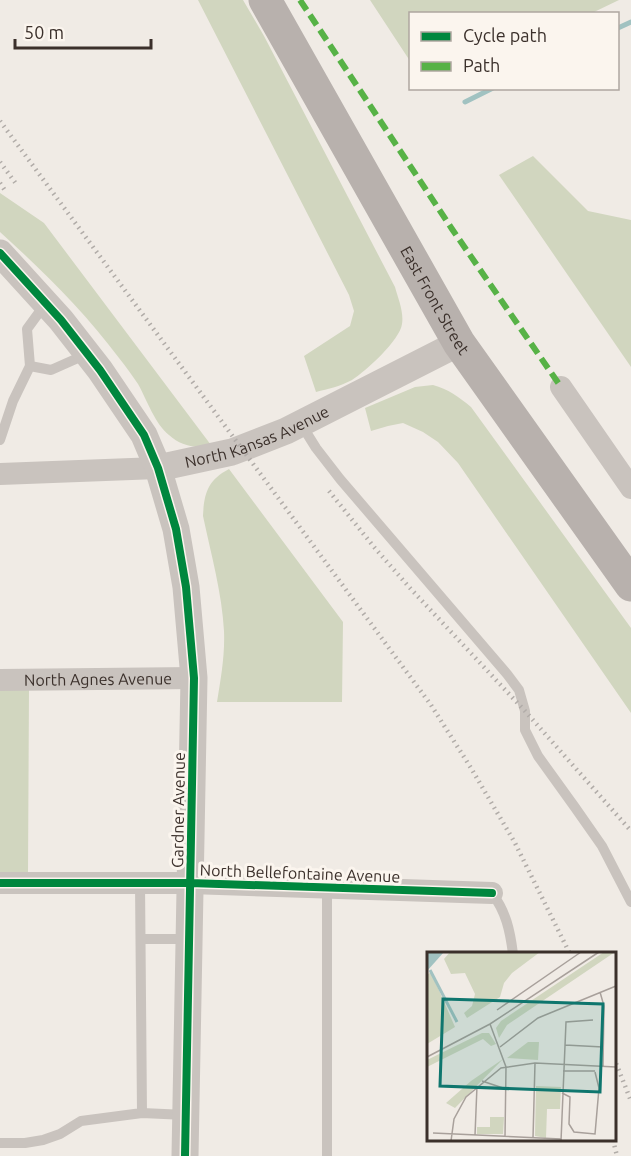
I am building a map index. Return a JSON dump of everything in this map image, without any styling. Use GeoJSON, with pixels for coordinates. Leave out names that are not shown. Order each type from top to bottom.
{"type":"FeatureCollection","features":[{"type":"Feature","properties":{"kind":"main road","name":"East Front Street"},"geometry":{"type":"LineString","coordinates":[[265,0],[459,344],[631,585]]}},
{"type":"Feature","properties":{"kind":"street","name":"Gardner Avenue"},"geometry":{"type":"LineString","coordinates":[[4,261],[61,320],[144,435],[158,468],[176,529],[186,587],[194,678],[185,1156]]}},
{"type":"Feature","properties":{"kind":"street","name":"North Kansas Avenue"},"geometry":{"type":"LineString","coordinates":[[0,474],[158,468],[232,452],[301,424],[459,344]]}},
{"type":"Feature","properties":{"kind":"street"},"geometry":{"type":"LineString","coordinates":[[561,387],[631,488]]}},
{"type":"Feature","properties":{"kind":"street","name":"North Agnes Avenue"},"geometry":{"type":"LineString","coordinates":[[0,680],[194,678]]}},
{"type":"Feature","properties":{"kind":"street","name":"North Bellefontaine Avenue"},"geometry":{"type":"LineString","coordinates":[[0,883],[190,883],[492,893]]}},
{"type":"Feature","properties":{"kind":"lane"},"geometry":{"type":"LineString","coordinates":[[0,440],[13,401],[30,366],[27,329],[46,303]]}},
{"type":"Feature","properties":{"kind":"lane"},"geometry":{"type":"LineString","coordinates":[[30,366],[51,370],[87,354]]}},
{"type":"Feature","properties":{"kind":"lane"},"geometry":{"type":"LineString","coordinates":[[301,424],[340,479],[519,690],[525,711],[525,730],[538,756],[602,846],[631,902]]}},
{"type":"Feature","properties":{"kind":"lane"},"geometry":{"type":"LineString","coordinates":[[140,883],[142,1113]]}},
{"type":"Feature","properties":{"kind":"lane"},"geometry":{"type":"LineString","coordinates":[[327,886],[327,1156]]}},
{"type":"Feature","properties":{"kind":"lane"},"geometry":{"type":"LineString","coordinates":[[492,893],[502,907],[513,952]]}},
{"type":"Feature","properties":{"kind":"lane"},"geometry":{"type":"LineString","coordinates":[[141,939],[189,939]]}},
{"type":"Feature","properties":{"kind":"lane"},"geometry":{"type":"LineString","coordinates":[[0,1143],[43,1140],[60,1134],[81,1121],[142,1113],[186,1115]]}},
{"type":"Feature","properties":{"kind":"green space"},"geometry":{"type":"Polygon","coordinates":[[[198,0],[243,0],[395,287],[402,315],[400,331],[373,363],[358,376],[343,384],[316,392],[304,356],[350,326],[354,311],[349,295],[198,0]]]}},
{"type":"Feature","properties":{"kind":"green space"},"geometry":{"type":"Polygon","coordinates":[[[370,0],[619,0],[594,12],[409,12],[409,59],[370,0]]]}},
{"type":"Feature","properties":{"kind":"green space"},"geometry":{"type":"Polygon","coordinates":[[[533,156],[588,211],[631,220],[631,367],[499,175],[533,156]]]}},
{"type":"Feature","properties":{"kind":"green space"},"geometry":{"type":"Polygon","coordinates":[[[0,193],[44,223],[211,445],[200,447],[184,444],[164,430],[155,418],[138,384],[92,324],[0,232],[0,193]]]}},
{"type":"Feature","properties":{"kind":"green space"},"geometry":{"type":"Polygon","coordinates":[[[433,385],[453,394],[471,407],[631,628],[631,713],[458,463],[438,442],[403,423],[371,431],[365,408],[415,387],[433,385]]]}},
{"type":"Feature","properties":{"kind":"green space"},"geometry":{"type":"Polygon","coordinates":[[[229,469],[343,622],[342,702],[217,702],[223,658],[223,617],[203,516],[208,488],[216,478],[229,469]]]}},
{"type":"Feature","properties":{"kind":"green space"},"geometry":{"type":"Polygon","coordinates":[[[0,689],[29,689],[28,873],[0,873],[0,689]]]}},
{"type":"Feature","properties":{"kind":"waterway"},"geometry":{"type":"LineString","coordinates":[[619,28],[631,22]]}},
{"type":"Feature","properties":{"kind":"waterway"},"geometry":{"type":"LineString","coordinates":[[465,102],[489,90]]}},
{"type":"Feature","properties":{"kind":"railway"},"geometry":{"type":"LineString","coordinates":[[0,121],[431,705],[515,843],[569,952]]}},
{"type":"Feature","properties":{"kind":"railway"},"geometry":{"type":"LineString","coordinates":[[0,162],[17,185]]}},
{"type":"Feature","properties":{"kind":"railway"},"geometry":{"type":"LineString","coordinates":[[0,183],[6,192]]}},
{"type":"Feature","properties":{"kind":"railway"},"geometry":{"type":"LineString","coordinates":[[329,491],[409,587],[525,711],[631,831]]}},
{"type":"Feature","properties":{"kind":"railway"},"geometry":{"type":"LineString","coordinates":[[616,1063],[631,1101]]}},
{"type":"Feature","properties":{"kind":"railway"},"geometry":{"type":"LineString","coordinates":[[613,1141],[617,1156]]}},
{"type":"Feature","properties":{"kind":"marked path"},"geometry":{"type":"LineString","coordinates":[[300,0],[452,229],[561,387]]}},
{"type":"Feature","properties":{"kind":"cycle path"},"geometry":{"type":"LineString","coordinates":[[0,253],[61,320],[100,370],[144,435],[158,468],[176,529],[186,587],[194,678],[185,1156]]}},
{"type":"Feature","properties":{"kind":"cycle path"},"geometry":{"type":"LineString","coordinates":[[0,883],[190,883],[492,893]]}}]}
